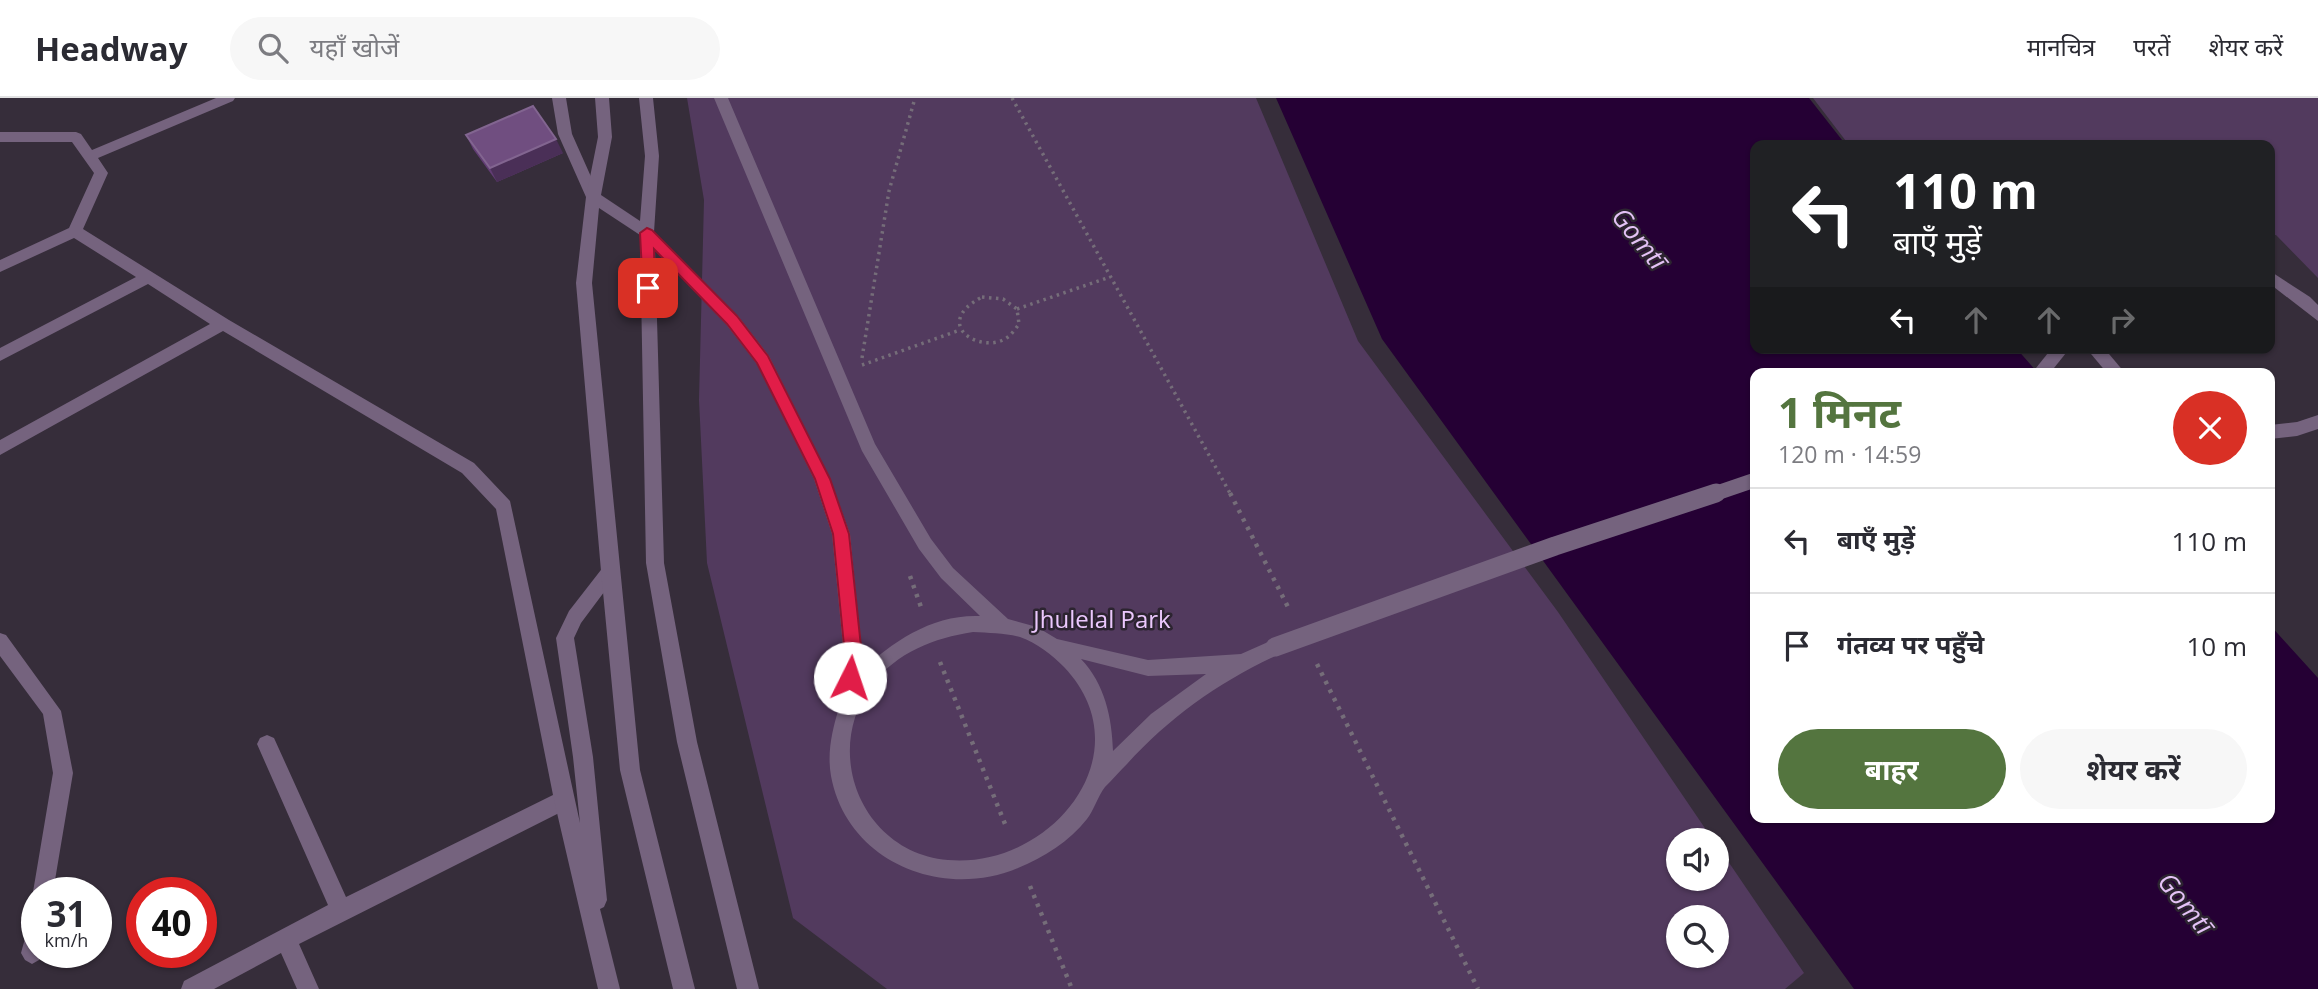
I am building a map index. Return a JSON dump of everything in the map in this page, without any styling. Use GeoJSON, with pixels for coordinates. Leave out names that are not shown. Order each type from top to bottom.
{"type":"FeatureCollection","features":[{"type":"Feature","properties":{"kind":"street"},"geometry":{"type":"LineString","coordinates":[[90,156],[228,98]]}},
{"type":"Feature","properties":{"kind":"street"},"geometry":{"type":"LineString","coordinates":[[559,98],[565,134],[593,197],[647,233],[732,320],[763,360],[822,479],[841,534],[853,656],[838,748],[839,776],[848,802],[862,826],[883,846],[909,861],[938,869],[970,871],[1001,865],[1019,858],[1057,836],[1078,814],[1094,788],[1128,747],[1162,716],[1245,660],[1555,546],[1750,482]]}},
{"type":"Feature","properties":{"kind":"street"},"geometry":{"type":"LineString","coordinates":[[602,98],[605,137],[593,197],[584,283],[610,571],[630,770],[684,989]]}},
{"type":"Feature","properties":{"kind":"street"},"geometry":{"type":"LineString","coordinates":[[646,98],[652,156],[647,233],[654,563],[687,742],[748,989]]}},
{"type":"Feature","properties":{"kind":"street"},"geometry":{"type":"LineString","coordinates":[[720,98],[868,446],[925,544],[947,573],[1002,625]]}},
{"type":"Feature","properties":{"kind":"street"},"geometry":{"type":"LineString","coordinates":[[0,137],[76,136],[101,173],[75,231],[0,266]]}},
{"type":"Feature","properties":{"kind":"street"},"geometry":{"type":"LineString","coordinates":[[75,231],[146,278],[468,468],[504,506],[564,800],[605,983]]}},
{"type":"Feature","properties":{"kind":"street"},"geometry":{"type":"LineString","coordinates":[[0,355],[146,278]]}},
{"type":"Feature","properties":{"kind":"street"},"geometry":{"type":"LineString","coordinates":[[2275,280],[2305,301],[2318,315]]}},
{"type":"Feature","properties":{"kind":"street"},"geometry":{"type":"LineString","coordinates":[[0,449],[223,324]]}},
{"type":"Feature","properties":{"kind":"street"},"geometry":{"type":"LineString","coordinates":[[2044,367],[2056,354]]}},
{"type":"Feature","properties":{"kind":"street"},"geometry":{"type":"LineString","coordinates":[[2100,354],[2112,368]]}},
{"type":"Feature","properties":{"kind":"street"},"geometry":{"type":"LineString","coordinates":[[2275,431],[2297,429],[2318,422]]}},
{"type":"Feature","properties":{"kind":"street"},"geometry":{"type":"LineString","coordinates":[[605,983],[583,757],[565,638],[575,617],[610,571]]}},
{"type":"Feature","properties":{"kind":"street"},"geometry":{"type":"LineString","coordinates":[[843,721],[866,679],[894,652],[918,638],[945,628],[974,624],[1002,625],[1028,632],[1053,644],[1148,668],[1195,667],[1245,660]]}},
{"type":"Feature","properties":{"kind":"street"},"geometry":{"type":"LineString","coordinates":[[0,641],[52,711],[55,723],[63,773],[46,877]]}},
{"type":"Feature","properties":{"kind":"street"},"geometry":{"type":"LineString","coordinates":[[1053,644],[1073,661],[1090,682],[1100,706],[1104,733],[1102,761],[1094,788]]}},
{"type":"Feature","properties":{"kind":"street"},"geometry":{"type":"LineString","coordinates":[[267,744],[341,910]]}},
{"type":"Feature","properties":{"kind":"street"},"geometry":{"type":"LineString","coordinates":[[192,989],[341,910],[564,800]]}},
{"type":"Feature","properties":{"kind":"street"},"geometry":{"type":"LineString","coordinates":[[286,939],[308,989]]}},
{"type":"Feature","properties":{"kind":"path"},"geometry":{"type":"LineString","coordinates":[[1012,98],[1245,520],[1294,619]]}},
{"type":"Feature","properties":{"kind":"path"},"geometry":{"type":"LineString","coordinates":[[1017,309],[1110,277]]}},
{"type":"Feature","properties":{"kind":"path"},"geometry":{"type":"LineString","coordinates":[[982,298],[1003,299],[1017,309],[1019,324],[1009,336],[1000,341],[981,343],[965,336],[960,330],[959,314],[972,301],[982,298]]}},
{"type":"Feature","properties":{"kind":"path"},"geometry":{"type":"LineString","coordinates":[[861,366],[960,330]]}},
{"type":"Feature","properties":{"kind":"path"},"geometry":{"type":"LineString","coordinates":[[1313,656],[1478,989]]}},
{"type":"Feature","properties":{"kind":"green space","name":"Jhulelal Park"},"geometry":{"type":"Polygon","coordinates":[[[687,98],[1256,98],[1358,341],[1558,612],[1705,828],[1666,828],[1666,891],[1729,891],[1729,863],[1804,973],[1785,989],[887,989],[793,918],[707,563],[699,400],[704,200],[687,98]]]}},
{"type":"Feature","properties":{"kind":"green space"},"geometry":{"type":"Polygon","coordinates":[[[1813,98],[2318,98],[2318,278],[2275,235],[2275,140],[1845,140],[1813,98]]]}},
{"type":"Feature","properties":{"kind":"water","name":"Gomtī"},"geometry":{"type":"Polygon","coordinates":[[[1276,98],[1809,98],[1842,140],[1750,140],[1750,354],[2021,354],[2034,368],[1750,368],[1750,823],[2275,823],[2275,631],[2318,678],[2318,989],[1854,989],[1382,339],[1276,98]]]}},
{"type":"Feature","properties":{"kind":"building"},"geometry":{"type":"Polygon","coordinates":[[[533,106],[556,139],[490,168],[466,135],[533,106]]]}},
{"type":"Feature","properties":{"kind":"route"},"geometry":{"type":"LineString","coordinates":[[648,288],[647,233],[732,320],[763,360],[822,479],[841,534],[853,656],[850,678]]}}]}
